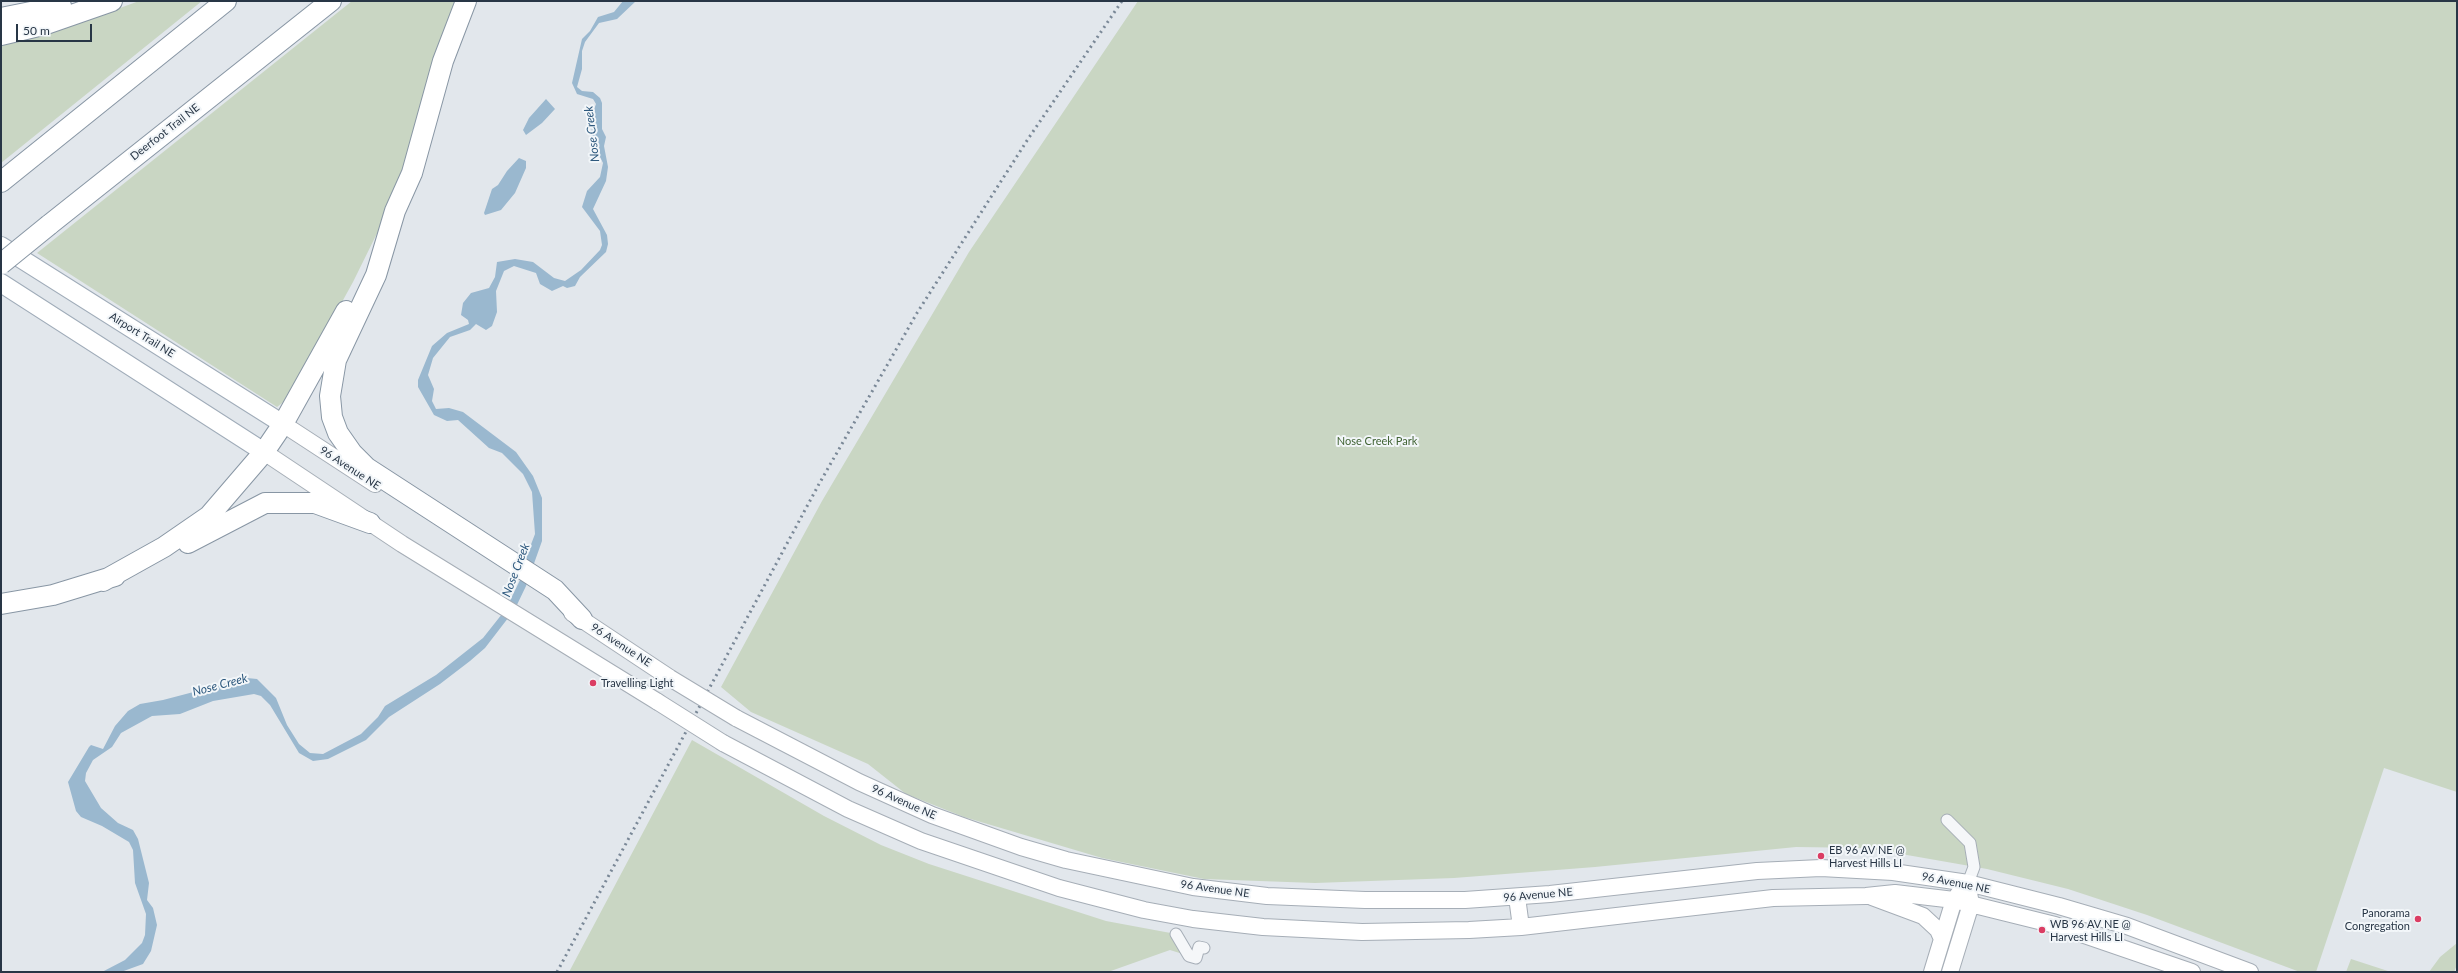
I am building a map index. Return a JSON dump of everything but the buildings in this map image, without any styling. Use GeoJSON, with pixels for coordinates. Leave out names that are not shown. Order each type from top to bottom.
{"type":"FeatureCollection","features":[{"type":"Feature","properties":{"kind":"highway"},"geometry":{"type":"LineString","coordinates":[[1,18],[81,1]]}},
{"type":"Feature","properties":{"kind":"highway"},"geometry":{"type":"LineString","coordinates":[[1,35],[43,25],[112,1]]}},
{"type":"Feature","properties":{"kind":"highway"},"geometry":{"type":"LineString","coordinates":[[1,182],[226,1]]}},
{"type":"Feature","properties":{"kind":"highway","name":"Deerfoot Trail NE"},"geometry":{"type":"LineString","coordinates":[[1,264],[330,1]]}},
{"type":"Feature","properties":{"kind":"highway"},"geometry":{"type":"LineString","coordinates":[[103,581],[164,547],[209,516],[264,452],[283,424],[383,244],[412,173],[443,61],[466,1]]}},
{"type":"Feature","properties":{"kind":"highway"},"geometry":{"type":"LineString","coordinates":[[383,244],[376,275],[336,360],[330,396],[332,417],[338,433],[352,454],[367,468],[465,537],[555,590],[582,619]]}},
{"type":"Feature","properties":{"kind":"highway"},"geometry":{"type":"LineString","coordinates":[[1,604],[54,595],[103,581],[146,565],[266,503],[314,502],[370,523]]}},
{"type":"Feature","properties":{"kind":"main road","name":"Airport Trail NE"},"geometry":{"type":"LineString","coordinates":[[1,246],[283,424]]}},
{"type":"Feature","properties":{"kind":"main road"},"geometry":{"type":"LineString","coordinates":[[1,283],[264,452]]}},
{"type":"Feature","properties":{"kind":"main road","name":"96 Avenue NE"},"geometry":{"type":"LineString","coordinates":[[283,424],[465,537]]}},
{"type":"Feature","properties":{"kind":"main road","name":"96 Avenue NE"},"geometry":{"type":"LineString","coordinates":[[264,452],[370,523],[723,742],[848,809],[921,841],[1015,874],[1144,910],[1193,919],[1263,927],[1354,932],[1469,930],[1521,927],[1773,898],[1866,896],[1895,893],[1954,900],[2055,925],[2192,972]]}},
{"type":"Feature","properties":{"kind":"main road","name":"96 Avenue NE"},"geometry":{"type":"LineString","coordinates":[[582,619],[670,678],[736,718],[859,782],[932,815],[1021,847],[1066,860],[1193,887],[1267,896],[1365,900],[1517,897],[1757,871],[1821,868],[1893,872],[1968,883],[2127,926],[2250,972]]}},
{"type":"Feature","properties":{"kind":"main road"},"geometry":{"type":"LineString","coordinates":[[1932,972],[1954,900],[1968,883]]}},
{"type":"Feature","properties":{"kind":"main road"},"geometry":{"type":"LineString","coordinates":[[1950,972],[1971,904],[1968,883]]}},
{"type":"Feature","properties":{"kind":"main road"},"geometry":{"type":"LineString","coordinates":[[1866,896],[1922,916],[1934,925],[1942,939]]}},
{"type":"Feature","properties":{"kind":"main road"},"geometry":{"type":"LineString","coordinates":[[1517,897],[1521,927]]}},
{"type":"Feature","properties":{"kind":"street"},"geometry":{"type":"LineString","coordinates":[[1947,820],[1970,843],[1974,867],[1968,883]]}},
{"type":"Feature","properties":{"kind":"street"},"geometry":{"type":"LineString","coordinates":[[1176,934],[1190,956],[1196,958],[1199,947],[1204,948]]}},
{"type":"Feature","properties":{"kind":"green space"},"geometry":{"type":"Polygon","coordinates":[[[139,1],[202,1],[1,163],[1,46],[63,29],[139,1]]]}},
{"type":"Feature","properties":{"kind":"green space"},"geometry":{"type":"Polygon","coordinates":[[[352,1],[461,1],[391,205],[353,282],[299,380],[286,400],[277,407],[37,253],[352,1]]]}},
{"type":"Feature","properties":{"kind":"green space","name":"Nose Creek Park"},"geometry":{"type":"Polygon","coordinates":[[[1138,1],[2457,1],[2457,792],[2384,768],[2316,972],[2300,972],[2147,915],[2068,889],[1987,869],[1867,848],[1796,847],[1595,867],[1454,878],[1315,883],[1204,879],[1102,858],[964,817],[906,794],[868,764],[751,712],[721,687],[822,501],[969,252],[1138,1]]]}},
{"type":"Feature","properties":{"kind":"green space"},"geometry":{"type":"Polygon","coordinates":[[[692,740],[824,816],[881,845],[929,864],[1106,921],[1176,934],[1189,956],[1170,950],[1108,972],[569,972],[692,740]]]}},
{"type":"Feature","properties":{"kind":"green space"},"geometry":{"type":"Polygon","coordinates":[[[2457,943],[2457,965],[2454,972],[2429,972],[2440,957],[2457,943]]]}},
{"type":"Feature","properties":{"kind":"green space"},"geometry":{"type":"Polygon","coordinates":[[[2351,959],[2391,972],[2346,972],[2351,959]]]}},
{"type":"Feature","properties":{"kind":"water","name":"Nose Creek"},"geometry":{"type":"Polygon","coordinates":[[[623,1],[636,1],[617,19],[599,23],[585,42],[582,51],[582,69],[577,87],[582,91],[593,92],[600,98],[602,103],[602,129],[606,137],[604,146],[608,167],[606,181],[593,209],[607,235],[608,244],[606,252],[580,277],[575,286],[567,288],[563,286],[552,291],[540,284],[536,273],[514,266],[504,271],[496,291],[497,312],[492,326],[486,330],[476,324],[470,330],[450,337],[433,358],[428,375],[434,389],[432,401],[436,409],[449,408],[463,412],[516,452],[533,476],[542,498],[542,541],[526,586],[515,609],[485,648],[470,661],[440,684],[389,717],[366,740],[328,759],[313,761],[299,753],[270,705],[261,696],[254,694],[213,701],[180,714],[152,716],[121,733],[112,747],[93,760],[86,773],[85,781],[101,808],[118,823],[133,830],[138,839],[149,883],[147,900],[153,908],[157,925],[151,951],[143,964],[121,972],[102,972],[125,960],[142,943],[145,935],[146,914],[135,883],[133,850],[129,842],[102,826],[81,817],[76,811],[68,782],[89,747],[91,745],[103,749],[115,726],[128,711],[140,704],[163,700],[247,678],[257,679],[276,698],[287,725],[299,744],[310,753],[323,754],[361,734],[378,717],[385,706],[436,675],[483,638],[506,609],[520,580],[522,568],[535,534],[532,492],[523,474],[502,453],[489,448],[458,420],[447,421],[434,415],[418,387],[418,380],[432,346],[447,333],[469,324],[468,320],[461,315],[463,303],[471,293],[489,288],[495,277],[497,262],[515,259],[533,262],[554,278],[565,281],[581,270],[600,250],[602,245],[600,231],[582,207],[587,191],[600,177],[603,163],[591,139],[593,112],[596,104],[593,99],[577,94],[572,83],[582,39],[590,31],[598,17],[614,12],[623,1]]]}},
{"type":"Feature","properties":{"kind":"water"},"geometry":{"type":"Polygon","coordinates":[[[546,99],[555,109],[542,123],[526,135],[523,130],[529,118],[546,99]]]}},
{"type":"Feature","properties":{"kind":"water"},"geometry":{"type":"Polygon","coordinates":[[[519,158],[526,161],[526,168],[515,193],[501,210],[485,215],[484,213],[492,189],[498,185],[507,171],[519,158]]]}},
{"type":"Feature","properties":{"kind":"railway"},"geometry":{"type":"LineString","coordinates":[[557,972],[819,484],[917,313],[1028,139],[1122,1]]}},
{"type":"Feature","properties":{"kind":"place","name":"Travelling Light"},"geometry":{"type":"Point","coordinates":[593,683]}},
{"type":"Feature","properties":{"kind":"place","name":"EB 96 AV NE @ Harvest Hills LI"},"geometry":{"type":"Point","coordinates":[1821,856]}},
{"type":"Feature","properties":{"kind":"place","name":"Panorama Congregation"},"geometry":{"type":"Point","coordinates":[2418,919]}},
{"type":"Feature","properties":{"kind":"place","name":"WB 96 AV NE @ Harvest Hills LI"},"geometry":{"type":"Point","coordinates":[2042,930]}}]}
